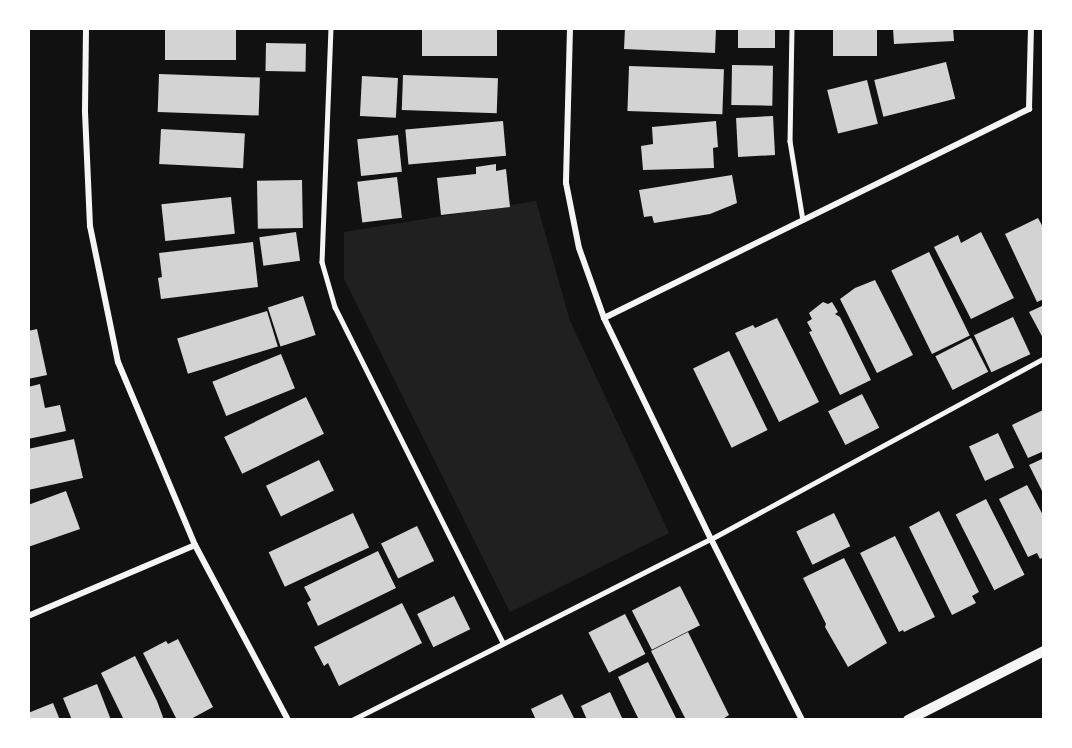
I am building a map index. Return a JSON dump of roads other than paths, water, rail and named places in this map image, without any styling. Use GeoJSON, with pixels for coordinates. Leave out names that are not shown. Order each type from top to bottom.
{"type":"FeatureCollection","features":[{"type":"Feature","properties":{"kind":"street"},"geometry":{"type":"LineString","coordinates":[[86,28],[85,112],[90,226],[118,362],[195,545],[288,720]]}},
{"type":"Feature","properties":{"kind":"street"},"geometry":{"type":"LineString","coordinates":[[570,28],[566,183],[579,248],[604,318],[802,720]]}},
{"type":"Feature","properties":{"kind":"street"},"geometry":{"type":"LineString","coordinates":[[604,318],[1029,109],[1031,28]]}},
{"type":"Feature","properties":{"kind":"street"},"geometry":{"type":"LineString","coordinates":[[28,616],[195,545]]}},
{"type":"Feature","properties":{"kind":"street"},"geometry":{"type":"LineString","coordinates":[[908,720],[1044,651]]}},
{"type":"Feature","properties":{"kind":"lane"},"geometry":{"type":"LineString","coordinates":[[331,28],[322,262],[335,307],[503,642]]}},
{"type":"Feature","properties":{"kind":"lane"},"geometry":{"type":"LineString","coordinates":[[792,28],[790,141],[803,220]]}},
{"type":"Feature","properties":{"kind":"lane"},"geometry":{"type":"LineString","coordinates":[[352,720],[711,539],[1044,358]]}}]}
